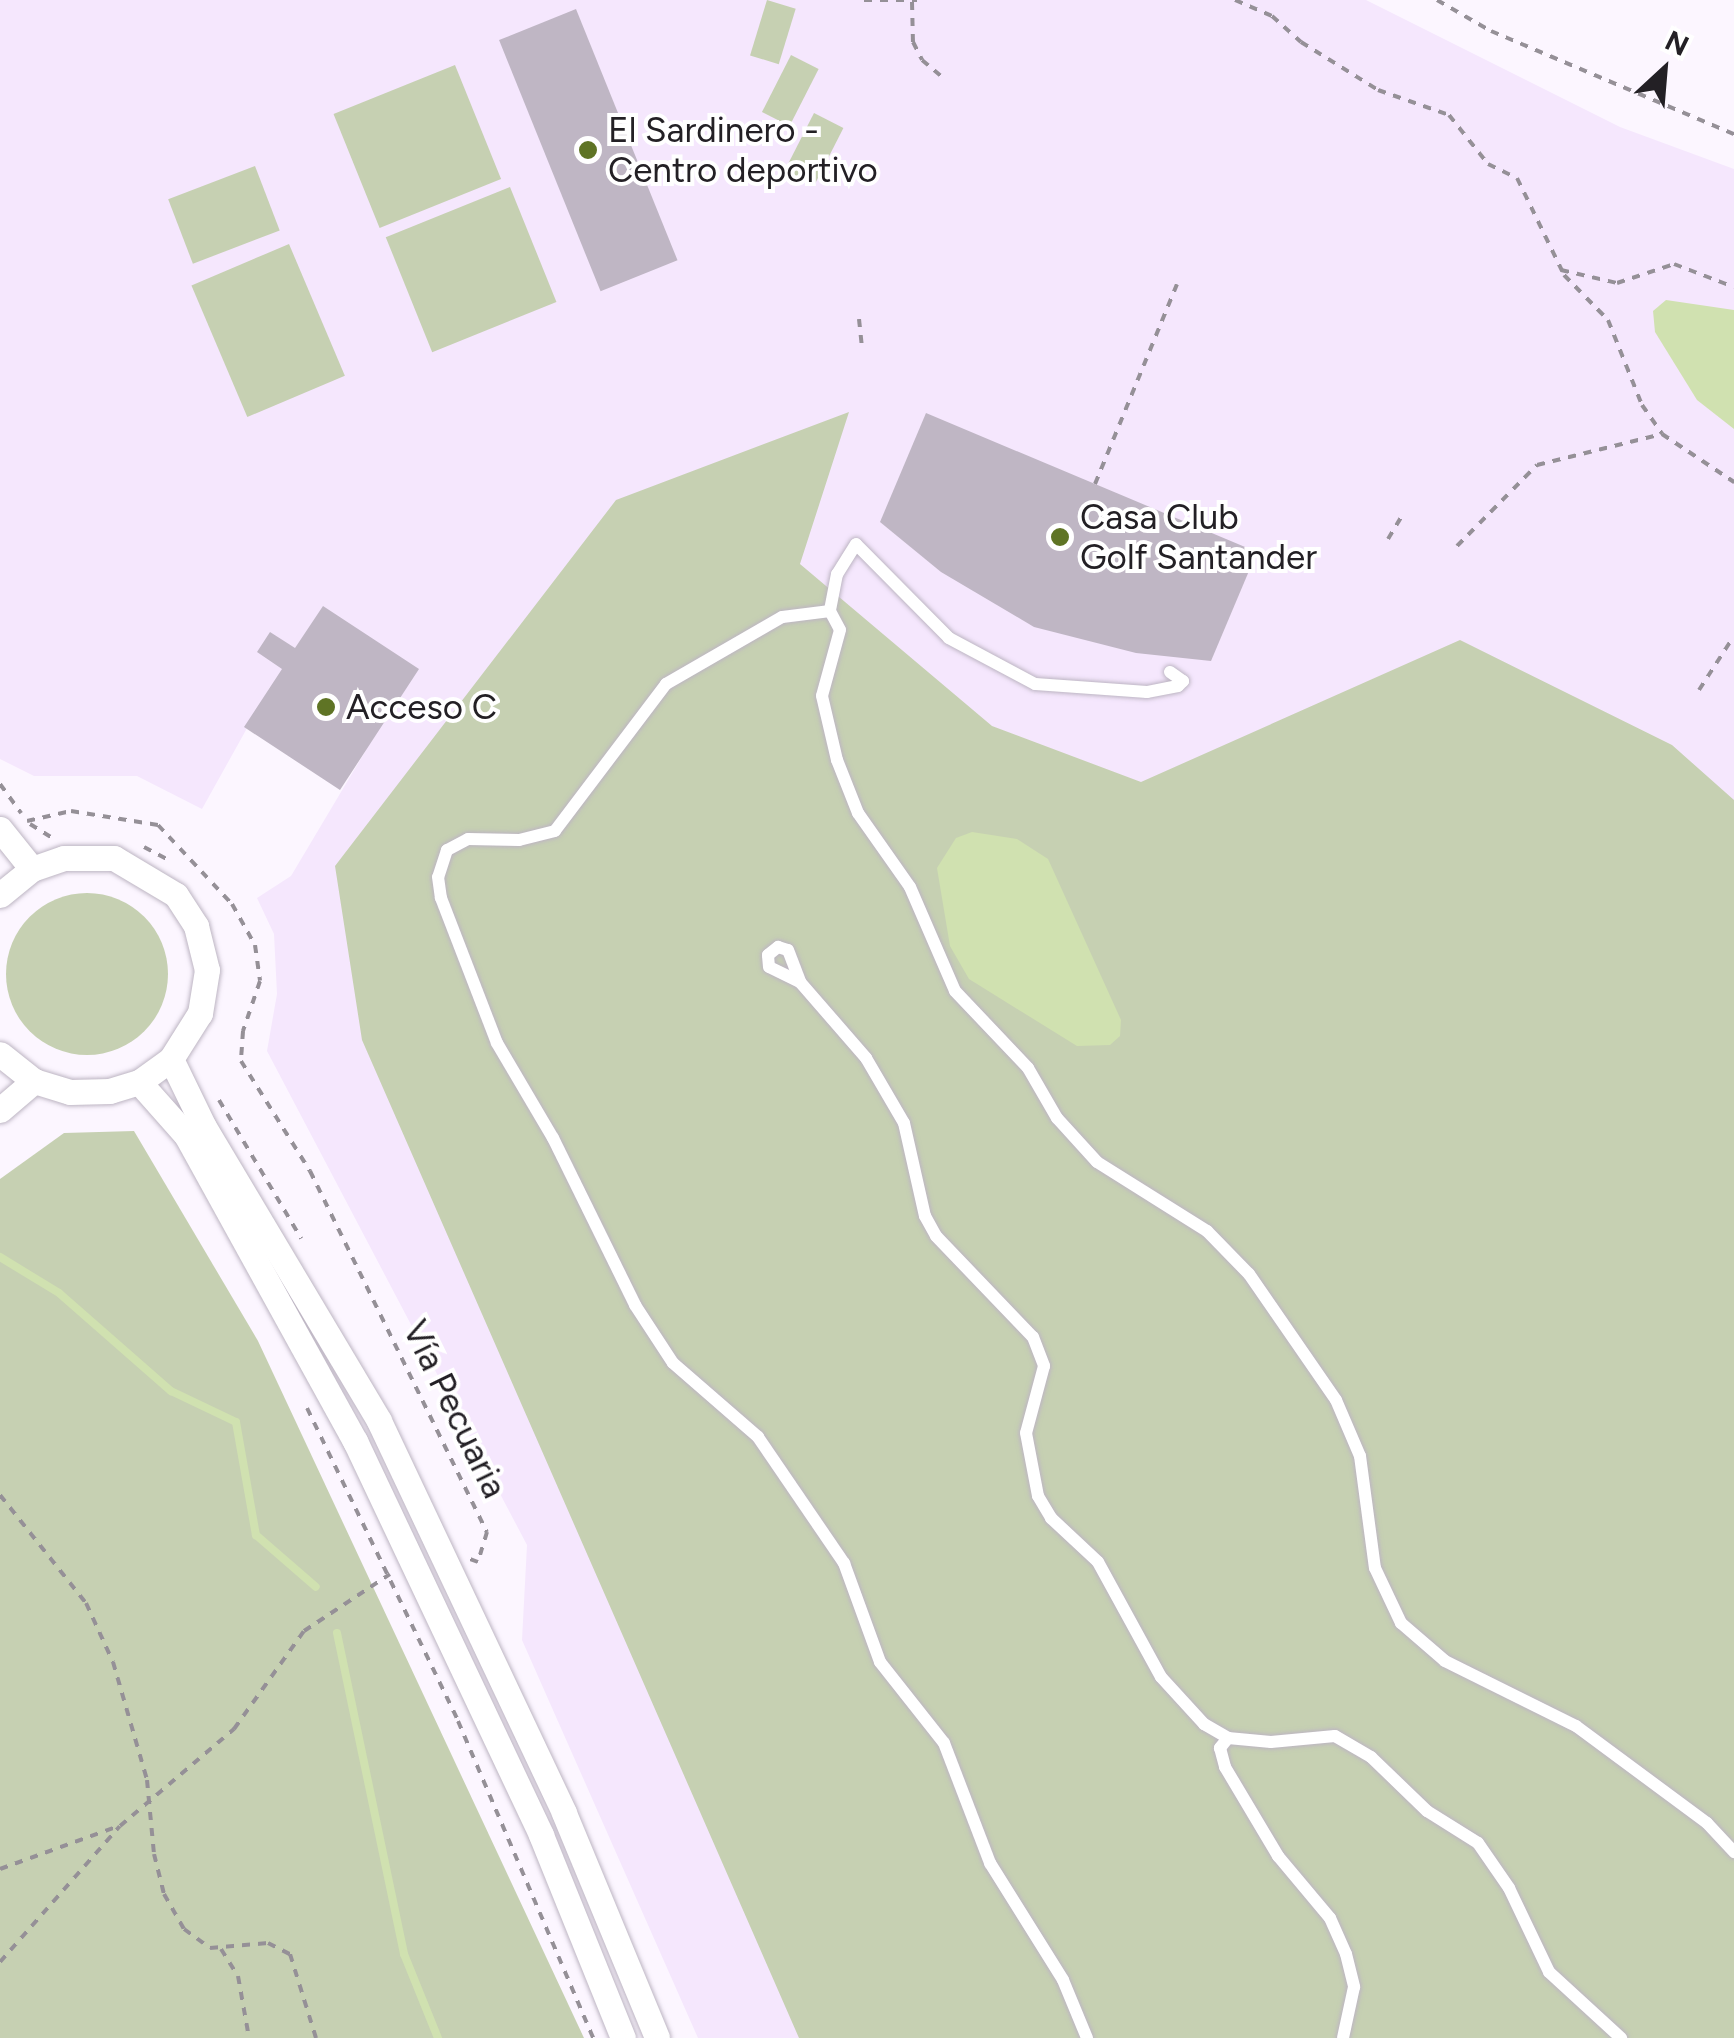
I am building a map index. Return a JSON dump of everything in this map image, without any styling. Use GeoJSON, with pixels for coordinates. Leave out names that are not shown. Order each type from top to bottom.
{"type":"FeatureCollection","features":[{"type":"Feature","properties":{"kind":"street"},"geometry":{"type":"LineString","coordinates":[[0,829],[32,869]]}},
{"type":"Feature","properties":{"kind":"street"},"geometry":{"type":"LineString","coordinates":[[1,1057],[34,1080],[70,1092],[110,1092],[139,1082],[171,1060],[200,1012],[206,970],[196,926],[176,895],[114,858],[64,858],[32,869],[2,886]]}},
{"type":"Feature","properties":{"kind":"street"},"geometry":{"type":"LineString","coordinates":[[171,1060],[204,1127],[379,1422],[564,1814],[657,2038]]}},
{"type":"Feature","properties":{"kind":"street"},"geometry":{"type":"LineString","coordinates":[[0,1110],[34,1080]]}},
{"type":"Feature","properties":{"kind":"street"},"geometry":{"type":"LineString","coordinates":[[139,1082],[186,1135],[355,1441],[541,1835],[623,2038]]}},
{"type":"Feature","properties":{"kind":"lane"},"geometry":{"type":"LineString","coordinates":[[1170,672],[1182,681],[1178,686],[1147,692],[1035,684],[949,638],[856,544],[837,574],[830,611],[840,630],[822,696],[837,760],[858,813],[910,887],[955,991],[1028,1068],[1058,1118],[1097,1162],[1208,1231],[1250,1274],[1336,1400],[1360,1456],[1375,1568],[1401,1623],[1445,1661],[1576,1726],[1707,1823],[1734,1852]]}},
{"type":"Feature","properties":{"kind":"lane"},"geometry":{"type":"LineString","coordinates":[[830,611],[782,617],[666,684],[555,831],[519,840],[468,839],[447,850],[438,876],[441,898],[497,1043],[545,1124],[636,1306],[673,1362],[758,1437],[844,1563],[880,1662],[944,1742],[982,1846],[1063,1980],[1087,2038]]}},
{"type":"Feature","properties":{"kind":"lane"},"geometry":{"type":"LineString","coordinates":[[800,982],[866,1058],[904,1123],[925,1216],[936,1236],[1034,1337],[1044,1366],[1026,1433],[1038,1496],[1051,1518],[1098,1562],[1161,1677],[1204,1724],[1228,1738],[1272,1742],[1335,1736],[1371,1757],[1427,1811],[1478,1842],[1509,1888],[1548,1972],[1621,2038]]}},
{"type":"Feature","properties":{"kind":"lane"},"geometry":{"type":"LineString","coordinates":[[1228,1738],[1220,1748],[1225,1768],[1278,1856],[1330,1918],[1346,1954],[1354,1987],[1344,2038]]}},
{"type":"Feature","properties":{"kind":"path"},"geometry":{"type":"LineString","coordinates":[[864,0],[914,1],[913,42],[922,60],[946,80]]}},
{"type":"Feature","properties":{"kind":"path"},"geometry":{"type":"LineString","coordinates":[[1235,0],[1272,16],[1301,42],[1378,90],[1449,115],[1488,164],[1517,178],[1561,270],[1608,320],[1642,405],[1662,434],[1734,482]]}},
{"type":"Feature","properties":{"kind":"path"},"geometry":{"type":"LineString","coordinates":[[1436,0],[1491,30],[1734,134]]}},
{"type":"Feature","properties":{"kind":"path"},"geometry":{"type":"LineString","coordinates":[[1561,270],[1617,283],[1674,264],[1734,288]]}},
{"type":"Feature","properties":{"kind":"path"},"geometry":{"type":"LineString","coordinates":[[1095,484],[1177,284]]}},
{"type":"Feature","properties":{"kind":"path"},"geometry":{"type":"LineString","coordinates":[[859,318],[862,348]]}},
{"type":"Feature","properties":{"kind":"path"},"geometry":{"type":"LineString","coordinates":[[1456,546],[1537,465],[1662,434]]}},
{"type":"Feature","properties":{"kind":"path"},"geometry":{"type":"LineString","coordinates":[[1388,539],[1402,516]]}},
{"type":"Feature","properties":{"kind":"path"},"geometry":{"type":"LineString","coordinates":[[1699,690],[1734,636]]}},
{"type":"Feature","properties":{"kind":"path","name":"Vía Pecuaria"},"geometry":{"type":"LineString","coordinates":[[0,801],[27,822],[70,811],[158,825],[232,904],[255,946],[260,981],[243,1031],[241,1061],[310,1171],[488,1532],[478,1562],[438,1547]]}},
{"type":"Feature","properties":{"kind":"path"},"geometry":{"type":"LineString","coordinates":[[304,1402],[388,1576],[593,2038]]}},
{"type":"Feature","properties":{"kind":"path"},"geometry":{"type":"LineString","coordinates":[[0,1495],[86,1602],[113,1662],[147,1780],[146,1804],[164,1894],[184,1929],[210,1948],[268,1943],[290,1954],[316,2038]]}},
{"type":"Feature","properties":{"kind":"path"},"geometry":{"type":"LineString","coordinates":[[0,1962],[120,1826],[234,1730],[304,1631],[412,1562]]}},
{"type":"Feature","properties":{"kind":"path"},"geometry":{"type":"LineString","coordinates":[[0,1869],[120,1826]]}},
{"type":"Feature","properties":{"kind":"path"},"geometry":{"type":"LineString","coordinates":[[220,1947],[238,1976],[249,2038]]}},
{"type":"Feature","properties":{"kind":"shaded area"},"geometry":{"type":"Polygon","coordinates":[[[0,0],[1366,0],[1620,127],[1734,169],[1734,2038],[698,2038],[522,1640],[527,1545],[267,1051],[277,994],[274,934],[257,898],[291,876],[366,750],[270,687],[202,809],[137,776],[34,776],[0,759],[0,0]]]}},
{"type":"Feature","properties":{"kind":"shaded area"},"geometry":{"type":"Polygon","coordinates":[[[767,0],[796,9],[779,64],[750,55],[767,0]]]}},
{"type":"Feature","properties":{"kind":"shaded area"},"geometry":{"type":"Polygon","coordinates":[[[791,55],[819,69],[790,126],[762,112],[791,55]]]}},
{"type":"Feature","properties":{"kind":"shaded area"},"geometry":{"type":"Polygon","coordinates":[[[455,65],[501,179],[380,228],[334,114],[455,65]]]}},
{"type":"Feature","properties":{"kind":"shaded area"},"geometry":{"type":"Polygon","coordinates":[[[814,113],[843,128],[814,186],[784,171],[814,113]]]}},
{"type":"Feature","properties":{"kind":"shaded area"},"geometry":{"type":"Polygon","coordinates":[[[255,166],[280,230],[193,264],[168,199],[255,166]]]}},
{"type":"Feature","properties":{"kind":"shaded area"},"geometry":{"type":"Polygon","coordinates":[[[510,187],[556,302],[432,352],[386,237],[510,187]]]}},
{"type":"Feature","properties":{"kind":"shaded area"},"geometry":{"type":"Polygon","coordinates":[[[289,244],[345,376],[247,417],[191,285],[289,244]]]}},
{"type":"Feature","properties":{"kind":"shaded area"},"geometry":{"type":"Polygon","coordinates":[[[1666,300],[1734,310],[1734,429],[1697,400],[1655,332],[1653,311],[1666,300]]]}},
{"type":"Feature","properties":{"kind":"shaded area"},"geometry":{"type":"Polygon","coordinates":[[[849,412],[800,564],[992,726],[1141,782],[1460,640],[1672,745],[1734,800],[1734,2038],[799,2038],[362,1040],[335,866],[616,500],[849,412]]]}},
{"type":"Feature","properties":{"kind":"shaded area"},"geometry":{"type":"Polygon","coordinates":[[[972,832],[1017,839],[1048,859],[1121,1020],[1120,1036],[1110,1045],[1077,1046],[969,979],[950,946],[937,868],[956,838],[972,832]]]}},
{"type":"Feature","properties":{"kind":"shaded area"},"geometry":{"type":"Polygon","coordinates":[[[87,893],[118,899],[145,916],[162,943],[168,974],[162,1005],[145,1032],[118,1049],[87,1055],[56,1049],[29,1032],[12,1005],[6,974],[12,943],[29,916],[56,899],[87,893]]]}},
{"type":"Feature","properties":{"kind":"shaded area"},"geometry":{"type":"Polygon","coordinates":[[[134,1131],[258,1341],[584,2038],[0,2038],[0,1179],[64,1133],[134,1131]]]}},
{"type":"Feature","properties":{"kind":"building","name":"El Sardinero - Centro deportivo"},"geometry":{"type":"Polygon","coordinates":[[[576,9],[678,260],[601,291],[499,40],[576,9]]]}},
{"type":"Feature","properties":{"kind":"building","name":"Casa Club Golf Santander"},"geometry":{"type":"Polygon","coordinates":[[[926,413],[1257,552],[1211,661],[1136,653],[1034,627],[941,572],[880,522],[926,413]]]}},
{"type":"Feature","properties":{"kind":"building","name":"Acceso C"},"geometry":{"type":"Polygon","coordinates":[[[323,606],[419,669],[340,790],[244,727],[282,669],[257,652],[270,632],[295,648],[323,606]]]}},
{"type":"Feature","properties":{"kind":"waterway"},"geometry":{"type":"LineString","coordinates":[[0,1257],[59,1293],[171,1391],[236,1422],[256,1535],[316,1587]]}},
{"type":"Feature","properties":{"kind":"waterway"},"geometry":{"type":"LineString","coordinates":[[337,1633],[404,1954],[438,2038]]}},
{"type":"Feature","properties":{"kind":"place","name":"El Sardinero - Centro deportivo"},"geometry":{"type":"Point","coordinates":[588,150]}},
{"type":"Feature","properties":{"kind":"place","name":"Casa Club Golf Santander"},"geometry":{"type":"Point","coordinates":[1060,537]}},
{"type":"Feature","properties":{"kind":"place","name":"Acceso C"},"geometry":{"type":"Point","coordinates":[326,707]}}]}
